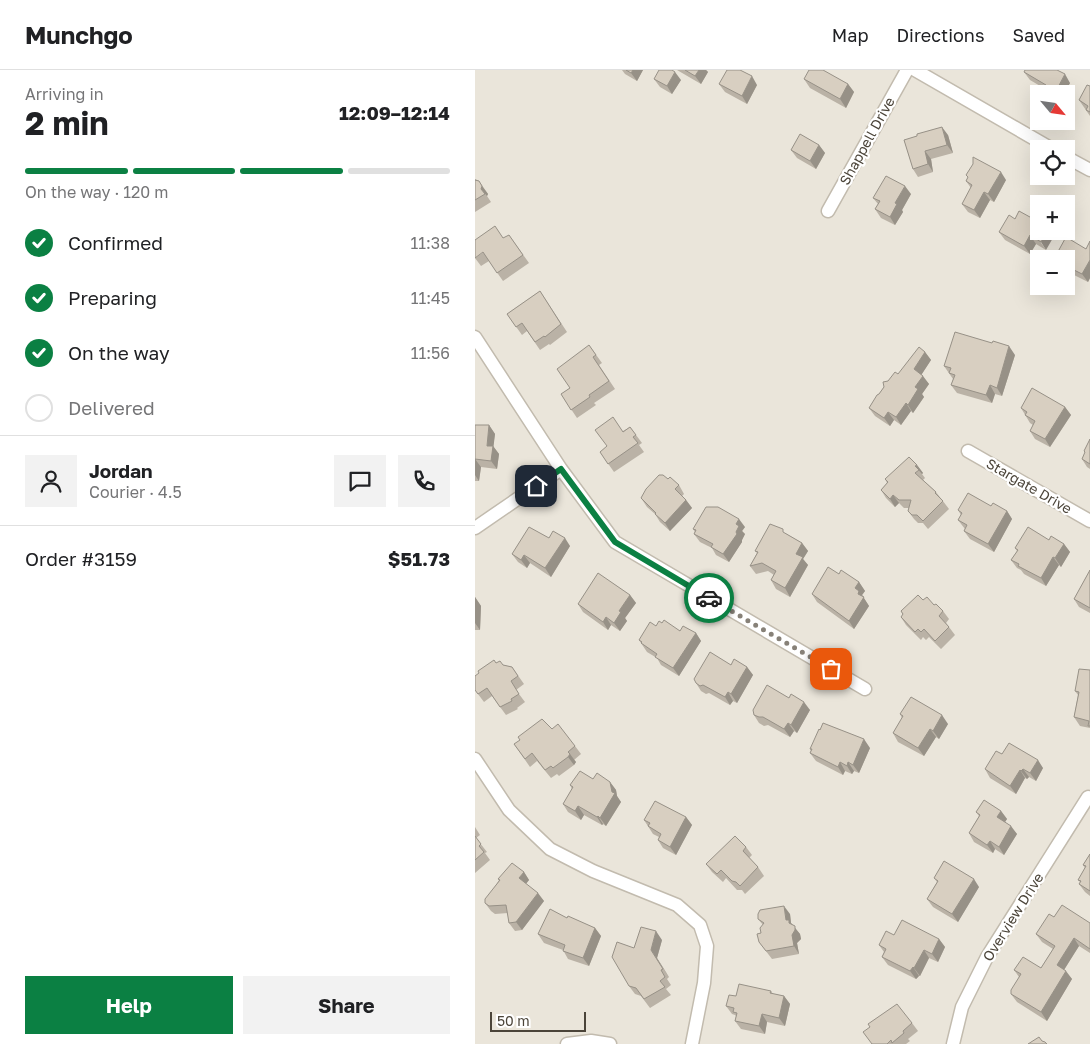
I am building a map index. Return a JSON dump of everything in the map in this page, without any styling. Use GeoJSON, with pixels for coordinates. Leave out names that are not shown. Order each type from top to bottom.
{"type":"FeatureCollection","features":[{"type":"Feature","properties":{"kind":"street","name":"Shappell Drive"},"geometry":{"type":"LineString","coordinates":[[828,211],[907,70]]}},
{"type":"Feature","properties":{"kind":"street"},"geometry":{"type":"LineString","coordinates":[[915,70],[1036,140]]}},
{"type":"Feature","properties":{"kind":"street"},"geometry":{"type":"LineString","coordinates":[[1075,162],[1090,170]]}},
{"type":"Feature","properties":{"kind":"street"},"geometry":{"type":"LineString","coordinates":[[475,336],[561,469],[615,542],[865,689]]}},
{"type":"Feature","properties":{"kind":"street","name":"Stargate Drive"},"geometry":{"type":"LineString","coordinates":[[968,451],[1090,521]]}},
{"type":"Feature","properties":{"kind":"street"},"geometry":{"type":"LineString","coordinates":[[475,528],[561,469]]}},
{"type":"Feature","properties":{"kind":"street"},"geometry":{"type":"LineString","coordinates":[[475,759],[509,810],[550,848],[593,871],[677,905],[700,925],[707,946],[704,983],[692,1044]]}},
{"type":"Feature","properties":{"kind":"street","name":"Overview Drive"},"geometry":{"type":"LineString","coordinates":[[953,1044],[962,1008],[987,956],[1088,797]]}},
{"type":"Feature","properties":{"kind":"street"},"geometry":{"type":"LineString","coordinates":[[567,1044],[591,1041],[610,1044]]}},
{"type":"Feature","properties":{"kind":"shaded area"},"geometry":{"type":"Polygon","coordinates":[[[475,70],[1090,70],[1090,1044],[475,1044],[475,70]]]}},
{"type":"Feature","properties":{"kind":"building"},"geometry":{"type":"Polygon","coordinates":[[[659,70],[672,70],[675,72],[667,86],[654,79],[659,70]]]}},
{"type":"Feature","properties":{"kind":"building"},"geometry":{"type":"Polygon","coordinates":[[[685,70],[699,70],[695,76],[685,70]]]}},
{"type":"Feature","properties":{"kind":"building"},"geometry":{"type":"Polygon","coordinates":[[[727,70],[740,70],[752,76],[742,96],[719,84],[727,70]]]}},
{"type":"Feature","properties":{"kind":"building"},"geometry":{"type":"Polygon","coordinates":[[[809,70],[823,70],[848,84],[840,99],[804,79],[809,70]]]}},
{"type":"Feature","properties":{"kind":"building"},"geometry":{"type":"Polygon","coordinates":[[[1025,70],[1057,70],[1065,74],[1059,85],[1046,85],[1024,72],[1025,70]]]}},
{"type":"Feature","properties":{"kind":"building"},"geometry":{"type":"Polygon","coordinates":[[[1087,85],[1090,86],[1090,112],[1086,110],[1088,106],[1079,100],[1087,85]]]}},
{"type":"Feature","properties":{"kind":"building"},"geometry":{"type":"Polygon","coordinates":[[[942,127],[947,145],[925,151],[928,164],[913,169],[904,140],[942,127]]]}},
{"type":"Feature","properties":{"kind":"building"},"geometry":{"type":"Polygon","coordinates":[[[800,134],[819,145],[810,161],[791,150],[800,134]]]}},
{"type":"Feature","properties":{"kind":"building"},"geometry":{"type":"Polygon","coordinates":[[[973,157],[1001,172],[988,194],[984,192],[974,210],[962,204],[972,185],[966,181],[968,177],[966,175],[973,164],[973,157]]]}},
{"type":"Feature","properties":{"kind":"building"},"geometry":{"type":"Polygon","coordinates":[[[886,176],[905,186],[895,203],[897,204],[890,217],[875,209],[880,201],[873,198],[886,176]]]}},
{"type":"Feature","properties":{"kind":"building"},"geometry":{"type":"Polygon","coordinates":[[[475,180],[479,181],[482,186],[481,189],[485,194],[475,200],[475,180]]]}},
{"type":"Feature","properties":{"kind":"building"},"geometry":{"type":"Polygon","coordinates":[[[1019,211],[1030,217],[1030,235],[1024,246],[999,232],[1009,215],[1015,219],[1019,211]]]}},
{"type":"Feature","properties":{"kind":"building"},"geometry":{"type":"Polygon","coordinates":[[[495,226],[503,238],[509,235],[523,255],[497,273],[483,252],[475,258],[475,240],[495,226]]]}},
{"type":"Feature","properties":{"kind":"building"},"geometry":{"type":"Polygon","coordinates":[[[1064,240],[1071,240],[1086,249],[1090,241],[1090,260],[1082,274],[1075,270],[1075,250],[1059,250],[1064,240]]]}},
{"type":"Feature","properties":{"kind":"building"},"geometry":{"type":"Polygon","coordinates":[[[540,291],[561,324],[545,337],[535,342],[522,323],[516,327],[507,314],[540,291]]]}},
{"type":"Feature","properties":{"kind":"building"},"geometry":{"type":"Polygon","coordinates":[[[955,332],[1009,346],[997,388],[990,385],[986,395],[951,385],[955,375],[949,373],[951,368],[944,366],[955,332]]]}},
{"type":"Feature","properties":{"kind":"building"},"geometry":{"type":"Polygon","coordinates":[[[589,345],[596,355],[593,357],[609,381],[571,410],[561,394],[570,388],[557,369],[589,345]]]}},
{"type":"Feature","properties":{"kind":"building"},"geometry":{"type":"Polygon","coordinates":[[[919,347],[925,352],[914,369],[923,376],[915,387],[918,389],[908,405],[906,403],[896,417],[888,412],[884,418],[869,408],[884,387],[883,382],[888,381],[895,372],[898,374],[919,347]]]}},
{"type":"Feature","properties":{"kind":"building"},"geometry":{"type":"Polygon","coordinates":[[[1032,388],[1065,407],[1045,439],[1030,431],[1035,421],[1025,415],[1027,412],[1021,408],[1032,388]]]}},
{"type":"Feature","properties":{"kind":"building"},"geometry":{"type":"Polygon","coordinates":[[[613,417],[623,432],[630,427],[636,435],[633,437],[638,443],[608,464],[600,452],[607,446],[595,430],[613,417]]]}},
{"type":"Feature","properties":{"kind":"building"},"geometry":{"type":"Polygon","coordinates":[[[475,425],[489,425],[487,446],[493,446],[491,461],[475,459],[475,425]]]}},
{"type":"Feature","properties":{"kind":"building"},"geometry":{"type":"Polygon","coordinates":[[[1090,439],[1090,464],[1082,459],[1090,439]]]}},
{"type":"Feature","properties":{"kind":"building"},"geometry":{"type":"Polygon","coordinates":[[[909,457],[919,470],[915,473],[943,501],[923,521],[917,515],[912,515],[908,511],[911,500],[899,500],[893,495],[890,499],[881,490],[888,482],[885,479],[909,457]]]}},
{"type":"Feature","properties":{"kind":"building"},"geometry":{"type":"Polygon","coordinates":[[[659,475],[663,475],[668,479],[670,477],[679,485],[675,489],[686,500],[665,523],[641,498],[646,489],[659,475]]]}},
{"type":"Feature","properties":{"kind":"building"},"geometry":{"type":"Polygon","coordinates":[[[968,493],[991,506],[993,503],[1007,511],[988,544],[964,531],[967,525],[958,520],[962,513],[958,510],[968,493]]]}},
{"type":"Feature","properties":{"kind":"building"},"geometry":{"type":"Polygon","coordinates":[[[706,507],[718,507],[739,519],[736,524],[739,526],[737,534],[723,554],[711,547],[713,544],[694,534],[696,530],[693,529],[706,507]]]}},
{"type":"Feature","properties":{"kind":"building"},"geometry":{"type":"Polygon","coordinates":[[[770,524],[783,529],[783,532],[802,543],[796,554],[803,557],[785,588],[771,580],[776,571],[762,563],[750,566],[758,552],[755,551],[770,524]]]}},
{"type":"Feature","properties":{"kind":"building"},"geometry":{"type":"Polygon","coordinates":[[[529,527],[549,538],[553,531],[565,538],[545,568],[524,555],[521,560],[512,554],[529,527]]]}},
{"type":"Feature","properties":{"kind":"building"},"geometry":{"type":"Polygon","coordinates":[[[1028,527],[1049,540],[1051,536],[1064,544],[1055,558],[1053,557],[1041,578],[1018,566],[1019,564],[1011,560],[1018,550],[1015,548],[1028,527]]]}},
{"type":"Feature","properties":{"kind":"building"},"geometry":{"type":"Polygon","coordinates":[[[828,567],[839,574],[841,570],[859,582],[855,588],[859,591],[858,594],[864,597],[849,621],[812,594],[828,567]]]}},
{"type":"Feature","properties":{"kind":"building"},"geometry":{"type":"Polygon","coordinates":[[[1090,570],[1090,608],[1074,599],[1090,570]]]}},
{"type":"Feature","properties":{"kind":"building"},"geometry":{"type":"Polygon","coordinates":[[[598,573],[630,595],[619,611],[621,612],[614,623],[606,617],[603,622],[578,604],[598,573]]]}},
{"type":"Feature","properties":{"kind":"building"},"geometry":{"type":"Polygon","coordinates":[[[918,595],[923,600],[927,597],[943,611],[939,616],[949,627],[935,641],[924,629],[921,632],[918,629],[915,632],[901,617],[903,614],[901,611],[918,595]]]}},
{"type":"Feature","properties":{"kind":"building"},"geometry":{"type":"Polygon","coordinates":[[[664,620],[680,631],[683,626],[696,633],[673,668],[655,657],[657,654],[639,640],[650,622],[656,626],[659,621],[662,623],[664,620]]]}},
{"type":"Feature","properties":{"kind":"building"},"geometry":{"type":"Polygon","coordinates":[[[710,652],[731,665],[734,659],[747,667],[731,694],[728,692],[725,697],[703,685],[700,686],[694,679],[710,652]]]}},
{"type":"Feature","properties":{"kind":"building"},"geometry":{"type":"Polygon","coordinates":[[[494,660],[496,663],[500,661],[503,665],[512,667],[518,676],[511,681],[519,694],[511,699],[512,701],[500,707],[487,688],[478,694],[475,690],[475,676],[479,673],[478,671],[494,660]]]}},
{"type":"Feature","properties":{"kind":"building"},"geometry":{"type":"Polygon","coordinates":[[[1079,669],[1090,670],[1090,726],[1088,726],[1089,721],[1074,717],[1079,692],[1075,691],[1079,669]]]}},
{"type":"Feature","properties":{"kind":"building"},"geometry":{"type":"Polygon","coordinates":[[[767,685],[789,698],[791,694],[804,702],[791,725],[788,723],[784,729],[763,717],[754,715],[753,710],[767,685]]]}},
{"type":"Feature","properties":{"kind":"building"},"geometry":{"type":"Polygon","coordinates":[[[911,697],[942,715],[933,731],[930,729],[918,748],[893,733],[903,716],[900,714],[911,697]]]}},
{"type":"Feature","properties":{"kind":"building"},"geometry":{"type":"Polygon","coordinates":[[[542,719],[552,729],[558,724],[575,746],[568,752],[570,754],[568,757],[553,768],[551,766],[545,770],[532,753],[525,759],[514,744],[520,740],[518,737],[542,719]]]}},
{"type":"Feature","properties":{"kind":"building"},"geometry":{"type":"Polygon","coordinates":[[[823,723],[864,739],[853,765],[848,762],[847,766],[840,762],[838,767],[810,753],[812,749],[810,749],[823,723]]]}},
{"type":"Feature","properties":{"kind":"building"},"geometry":{"type":"Polygon","coordinates":[[[1009,743],[1038,760],[1030,773],[1023,769],[1020,770],[1010,786],[985,769],[996,751],[1002,754],[1009,743]]]}},
{"type":"Feature","properties":{"kind":"building"},"geometry":{"type":"Polygon","coordinates":[[[580,771],[593,779],[597,773],[610,782],[612,792],[615,793],[600,818],[578,806],[575,811],[563,804],[573,787],[570,785],[580,771]]]}},
{"type":"Feature","properties":{"kind":"building"},"geometry":{"type":"Polygon","coordinates":[[[984,800],[1001,811],[997,817],[1011,826],[999,847],[990,841],[987,845],[969,833],[980,815],[976,812],[984,800]]]}},
{"type":"Feature","properties":{"kind":"building"},"geometry":{"type":"Polygon","coordinates":[[[655,801],[686,817],[670,847],[658,840],[661,834],[648,826],[650,823],[644,820],[655,801]]]}},
{"type":"Feature","properties":{"kind":"building"},"geometry":{"type":"Polygon","coordinates":[[[475,836],[484,852],[475,860],[475,836]]]}},
{"type":"Feature","properties":{"kind":"building"},"geometry":{"type":"Polygon","coordinates":[[[735,836],[746,847],[743,851],[758,867],[740,886],[721,870],[717,874],[706,864],[735,836]]]}},
{"type":"Feature","properties":{"kind":"building"},"geometry":{"type":"Polygon","coordinates":[[[1090,854],[1090,891],[1079,884],[1081,881],[1078,880],[1086,866],[1083,865],[1090,854]]]}},
{"type":"Feature","properties":{"kind":"building"},"geometry":{"type":"Polygon","coordinates":[[[944,861],[974,879],[952,914],[927,899],[938,881],[934,878],[944,861]]]}},
{"type":"Feature","properties":{"kind":"building"},"geometry":{"type":"Polygon","coordinates":[[[512,863],[524,872],[519,878],[538,893],[516,922],[509,923],[506,905],[489,906],[485,903],[485,899],[500,880],[498,879],[512,863]]]}},
{"type":"Feature","properties":{"kind":"building"},"geometry":{"type":"Polygon","coordinates":[[[1062,905],[1090,923],[1090,949],[1074,938],[1057,965],[1066,971],[1041,1012],[1011,994],[1011,990],[1021,974],[1014,970],[1023,957],[1041,968],[1055,946],[1036,934],[1049,914],[1054,917],[1062,905]]]}},
{"type":"Feature","properties":{"kind":"building"},"geometry":{"type":"Polygon","coordinates":[[[784,906],[786,920],[789,920],[789,923],[795,926],[792,935],[794,946],[766,951],[759,942],[757,934],[761,933],[760,928],[764,923],[758,919],[758,914],[760,910],[784,906]]]}},
{"type":"Feature","properties":{"kind":"building"},"geometry":{"type":"Polygon","coordinates":[[[550,909],[567,918],[568,916],[595,928],[583,958],[563,951],[565,945],[538,934],[550,909]]]}},
{"type":"Feature","properties":{"kind":"building"},"geometry":{"type":"Polygon","coordinates":[[[902,920],[939,939],[932,954],[924,950],[914,968],[910,971],[882,957],[886,949],[879,945],[886,931],[894,935],[902,920]]]}},
{"type":"Feature","properties":{"kind":"building"},"geometry":{"type":"Polygon","coordinates":[[[641,927],[656,931],[651,950],[663,969],[661,970],[665,977],[660,981],[665,987],[644,999],[636,988],[629,986],[612,957],[617,942],[634,948],[641,927]]]}},
{"type":"Feature","properties":{"kind":"building"},"geometry":{"type":"Polygon","coordinates":[[[739,984],[784,996],[779,1018],[762,1014],[759,1026],[735,1021],[737,1013],[733,1012],[734,1008],[726,1006],[729,995],[736,996],[739,984]]]}},
{"type":"Feature","properties":{"kind":"building"},"geometry":{"type":"Polygon","coordinates":[[[897,1004],[912,1023],[892,1043],[891,1040],[887,1044],[872,1044],[863,1032],[870,1027],[868,1024],[897,1004]]]}},
{"type":"Feature","properties":{"kind":"building"},"geometry":{"type":"Polygon","coordinates":[[[1039,1037],[1047,1044],[1028,1044],[1039,1037]]]}},
{"type":"Feature","properties":{"kind":"way so far"},"geometry":{"type":"LineString","coordinates":[[709,598],[831,669]]}},
{"type":"Feature","properties":{"kind":"route"},"geometry":{"type":"LineString","coordinates":[[536,486],[561,469],[615,542],[709,598]]}}]}
